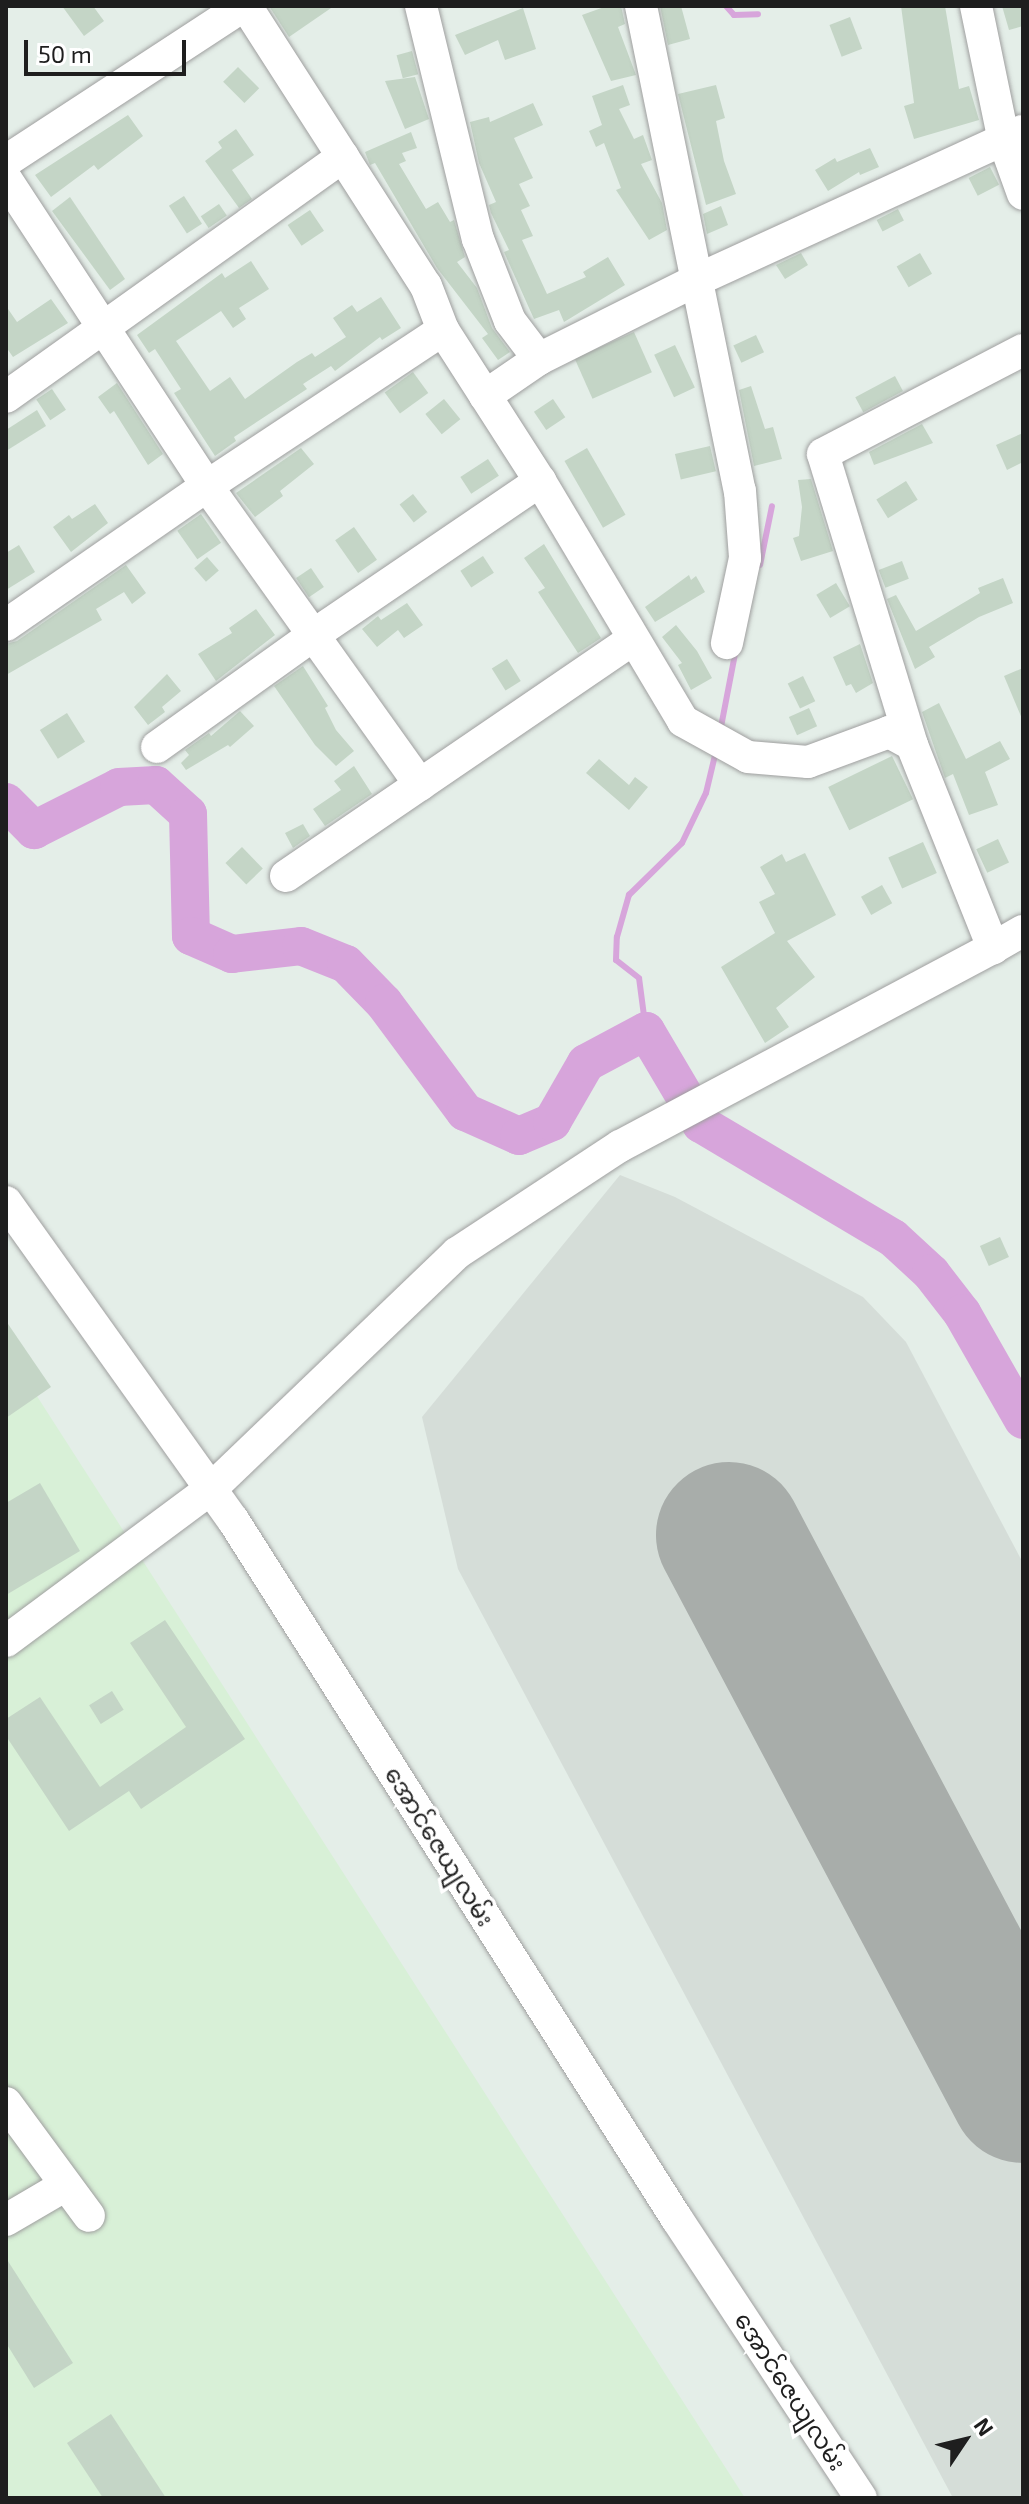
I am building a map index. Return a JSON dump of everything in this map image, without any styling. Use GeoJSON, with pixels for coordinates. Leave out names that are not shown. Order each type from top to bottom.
{"type":"FeatureCollection","features":[{"type":"Feature","properties":{"kind":"street"},"geometry":{"type":"LineString","coordinates":[[6,161],[244,6],[426,286],[443,330],[540,481],[683,721],[748,757],[808,762],[889,732],[912,745]]}},
{"type":"Feature","properties":{"kind":"street"},"geometry":{"type":"LineString","coordinates":[[421,6],[478,239],[510,321],[539,359]]}},
{"type":"Feature","properties":{"kind":"street"},"geometry":{"type":"LineString","coordinates":[[641,6],[740,491],[745,558],[727,643]]}},
{"type":"Feature","properties":{"kind":"street"},"geometry":{"type":"LineString","coordinates":[[976,6],[1014,136],[1023,194]]}},
{"type":"Feature","properties":{"kind":"street"},"geometry":{"type":"LineString","coordinates":[[485,396],[539,359],[697,280],[1014,136]]}},
{"type":"Feature","properties":{"kind":"street"},"geometry":{"type":"LineString","coordinates":[[6,397],[343,157]]}},
{"type":"Feature","properties":{"kind":"street"},"geometry":{"type":"LineString","coordinates":[[6,179],[207,486],[420,785]]}},
{"type":"Feature","properties":{"kind":"street"},"geometry":{"type":"LineString","coordinates":[[6,625],[207,486],[443,330]]}},
{"type":"Feature","properties":{"kind":"street"},"geometry":{"type":"LineString","coordinates":[[993,948],[912,745],[823,454],[1023,350]]}},
{"type":"Feature","properties":{"kind":"street"},"geometry":{"type":"LineString","coordinates":[[157,747],[312,636],[540,481]]}},
{"type":"Feature","properties":{"kind":"street"},"geometry":{"type":"LineString","coordinates":[[286,876],[633,639]]}},
{"type":"Feature","properties":{"kind":"street"},"geometry":{"type":"LineString","coordinates":[[6,1641],[211,1489],[457,1253],[620,1146],[1023,931]]}},
{"type":"Feature","properties":{"kind":"street","name":"အောင်ဇေယျလမ်း"},"geometry":{"type":"LineString","coordinates":[[6,1202],[211,1489],[677,2219],[861,2498]]}},
{"type":"Feature","properties":{"kind":"street"},"geometry":{"type":"LineString","coordinates":[[6,2103],[89,2216]]}},
{"type":"Feature","properties":{"kind":"street"},"geometry":{"type":"LineString","coordinates":[[6,2220],[66,2185]]}},
{"type":"Feature","properties":{"kind":"shaded area"},"geometry":{"type":"Polygon","coordinates":[[[620,1175],[675,1197],[863,1297],[906,1342],[1023,1563],[1023,2498],[953,2498],[458,1569],[422,1417],[620,1175]]]}},
{"type":"Feature","properties":{"kind":"shaded area"},"geometry":{"type":"Polygon","coordinates":[[[6,1348],[745,2498],[6,2498],[6,1348]]]}},
{"type":"Feature","properties":{"kind":"building"},"geometry":{"type":"Polygon","coordinates":[[[62,6],[93,6],[104,21],[84,36],[62,6]]]}},
{"type":"Feature","properties":{"kind":"building"},"geometry":{"type":"Polygon","coordinates":[[[269,6],[334,6],[289,37],[269,6]]]}},
{"type":"Feature","properties":{"kind":"building"},"geometry":{"type":"Polygon","coordinates":[[[607,6],[621,6],[625,24],[618,27],[636,75],[611,81],[582,15],[607,6]]]}},
{"type":"Feature","properties":{"kind":"building"},"geometry":{"type":"Polygon","coordinates":[[[660,6],[681,6],[690,39],[668,45],[660,6]]]}},
{"type":"Feature","properties":{"kind":"building"},"geometry":{"type":"Polygon","coordinates":[[[901,6],[945,6],[959,89],[969,86],[979,120],[914,139],[904,106],[914,103],[901,6]]]}},
{"type":"Feature","properties":{"kind":"building"},"geometry":{"type":"Polygon","coordinates":[[[1002,6],[1023,6],[1023,26],[1009,30],[1002,6]]]}},
{"type":"Feature","properties":{"kind":"building"},"geometry":{"type":"Polygon","coordinates":[[[523,8],[536,49],[505,60],[498,40],[465,55],[455,35],[523,8]]]}},
{"type":"Feature","properties":{"kind":"building"},"geometry":{"type":"Polygon","coordinates":[[[850,17],[862,49],[842,57],[829,25],[850,17]]]}},
{"type":"Feature","properties":{"kind":"building"},"geometry":{"type":"Polygon","coordinates":[[[412,51],[418,74],[403,78],[397,55],[412,51]]]}},
{"type":"Feature","properties":{"kind":"building"},"geometry":{"type":"Polygon","coordinates":[[[238,67],[259,88],[244,103],[223,82],[238,67]]]}},
{"type":"Feature","properties":{"kind":"building"},"geometry":{"type":"Polygon","coordinates":[[[415,77],[429,119],[405,129],[385,81],[415,77]]]}},
{"type":"Feature","properties":{"kind":"building"},"geometry":{"type":"Polygon","coordinates":[[[623,85],[630,105],[619,109],[634,139],[643,135],[652,160],[641,164],[662,203],[667,230],[649,240],[616,190],[621,188],[604,143],[596,147],[589,131],[602,125],[592,96],[623,85]]]}},
{"type":"Feature","properties":{"kind":"building"},"geometry":{"type":"Polygon","coordinates":[[[716,85],[725,118],[716,121],[724,161],[736,194],[706,205],[678,94],[716,85]]]}},
{"type":"Feature","properties":{"kind":"building"},"geometry":{"type":"Polygon","coordinates":[[[533,103],[543,125],[514,138],[533,178],[519,184],[530,206],[521,210],[533,236],[522,240],[547,294],[586,277],[583,272],[608,257],[625,285],[564,322],[559,310],[534,319],[504,252],[509,250],[491,213],[489,205],[496,202],[479,163],[470,122],[489,117],[490,122],[533,103]]]}},
{"type":"Feature","properties":{"kind":"building"},"geometry":{"type":"Polygon","coordinates":[[[128,115],[143,136],[98,170],[94,165],[51,197],[35,175],[128,115]]]}},
{"type":"Feature","properties":{"kind":"building"},"geometry":{"type":"Polygon","coordinates":[[[236,129],[254,155],[232,170],[252,199],[239,208],[205,161],[222,148],[218,142],[236,129]]]}},
{"type":"Feature","properties":{"kind":"building"},"geometry":{"type":"Polygon","coordinates":[[[411,132],[417,148],[402,153],[406,161],[399,164],[426,209],[438,202],[450,222],[454,220],[465,257],[457,262],[477,288],[492,328],[510,352],[498,360],[482,338],[488,334],[437,268],[375,163],[370,165],[365,152],[411,132]]]}},
{"type":"Feature","properties":{"kind":"building"},"geometry":{"type":"Polygon","coordinates":[[[870,148],[879,167],[860,175],[859,172],[828,191],[815,170],[835,158],[837,162],[870,148]]]}},
{"type":"Feature","properties":{"kind":"building"},"geometry":{"type":"Polygon","coordinates":[[[990,167],[999,185],[978,196],[969,178],[990,167]]]}},
{"type":"Feature","properties":{"kind":"building"},"geometry":{"type":"Polygon","coordinates":[[[184,196],[202,224],[187,233],[169,206],[184,196]]]}},
{"type":"Feature","properties":{"kind":"building"},"geometry":{"type":"Polygon","coordinates":[[[70,197],[125,279],[110,290],[52,211],[70,197]]]}},
{"type":"Feature","properties":{"kind":"building"},"geometry":{"type":"Polygon","coordinates":[[[219,204],[227,216],[209,228],[201,216],[219,204]]]}},
{"type":"Feature","properties":{"kind":"building"},"geometry":{"type":"Polygon","coordinates":[[[721,206],[728,225],[707,234],[703,214],[721,206]]]}},
{"type":"Feature","properties":{"kind":"building"},"geometry":{"type":"Polygon","coordinates":[[[898,209],[904,221],[883,231],[877,220],[898,209]]]}},
{"type":"Feature","properties":{"kind":"building"},"geometry":{"type":"Polygon","coordinates":[[[310,210],[324,231],[302,246],[288,225],[310,210]]]}},
{"type":"Feature","properties":{"kind":"building"},"geometry":{"type":"Polygon","coordinates":[[[801,253],[808,265],[785,279],[776,265],[801,253]]]}},
{"type":"Feature","properties":{"kind":"building"},"geometry":{"type":"Polygon","coordinates":[[[920,253],[932,274],[909,287],[897,266],[920,253]]]}},
{"type":"Feature","properties":{"kind":"building"},"geometry":{"type":"Polygon","coordinates":[[[251,261],[269,289],[239,308],[246,319],[233,328],[221,311],[176,341],[210,391],[230,377],[245,399],[312,353],[315,357],[346,337],[333,318],[352,305],[357,312],[381,297],[401,328],[382,340],[380,337],[335,371],[331,366],[303,384],[307,389],[234,437],[236,441],[215,456],[174,393],[181,389],[155,349],[149,353],[137,335],[222,273],[225,278],[251,261]]]}},
{"type":"Feature","properties":{"kind":"building"},"geometry":{"type":"Polygon","coordinates":[[[51,299],[68,323],[13,357],[6,347],[6,306],[17,322],[51,299]]]}},
{"type":"Feature","properties":{"kind":"building"},"geometry":{"type":"Polygon","coordinates":[[[634,332],[652,372],[593,399],[575,358],[634,332]]]}},
{"type":"Feature","properties":{"kind":"building"},"geometry":{"type":"Polygon","coordinates":[[[756,335],[764,352],[741,363],[733,346],[756,335]]]}},
{"type":"Feature","properties":{"kind":"building"},"geometry":{"type":"Polygon","coordinates":[[[675,345],[695,388],[674,397],[654,355],[675,345]]]}},
{"type":"Feature","properties":{"kind":"building"},"geometry":{"type":"Polygon","coordinates":[[[413,372],[428,393],[400,414],[385,393],[413,372]]]}},
{"type":"Feature","properties":{"kind":"building"},"geometry":{"type":"Polygon","coordinates":[[[895,376],[903,391],[863,412],[855,397],[895,376]]]}},
{"type":"Feature","properties":{"kind":"building"},"geometry":{"type":"Polygon","coordinates":[[[117,383],[163,454],[148,465],[114,411],[110,414],[98,397],[117,383]]]}},
{"type":"Feature","properties":{"kind":"building"},"geometry":{"type":"Polygon","coordinates":[[[751,386],[765,429],[773,427],[782,459],[754,466],[739,390],[751,386]]]}},
{"type":"Feature","properties":{"kind":"building"},"geometry":{"type":"Polygon","coordinates":[[[52,389],[66,410],[50,420],[36,400],[52,389]]]}},
{"type":"Feature","properties":{"kind":"building"},"geometry":{"type":"Polygon","coordinates":[[[444,399],[460,419],[442,434],[425,414],[444,399]]]}},
{"type":"Feature","properties":{"kind":"building"},"geometry":{"type":"Polygon","coordinates":[[[553,399],[565,417],[546,430],[534,412],[553,399]]]}},
{"type":"Feature","properties":{"kind":"building"},"geometry":{"type":"Polygon","coordinates":[[[37,410],[46,426],[6,451],[6,430],[37,410]]]}},
{"type":"Feature","properties":{"kind":"building"},"geometry":{"type":"Polygon","coordinates":[[[922,424],[933,443],[874,465],[869,452],[922,424]]]}},
{"type":"Feature","properties":{"kind":"building"},"geometry":{"type":"Polygon","coordinates":[[[1023,433],[1023,462],[1007,470],[996,445],[1023,433]]]}},
{"type":"Feature","properties":{"kind":"building"},"geometry":{"type":"Polygon","coordinates":[[[710,446],[716,471],[681,479],[675,454],[710,446]]]}},
{"type":"Feature","properties":{"kind":"building"},"geometry":{"type":"Polygon","coordinates":[[[301,448],[314,464],[280,491],[283,496],[255,517],[236,493],[301,448]]]}},
{"type":"Feature","properties":{"kind":"building"},"geometry":{"type":"Polygon","coordinates":[[[587,448],[626,515],[603,528],[564,461],[587,448]]]}},
{"type":"Feature","properties":{"kind":"building"},"geometry":{"type":"Polygon","coordinates":[[[488,459],[499,476],[471,494],[460,477],[488,459]]]}},
{"type":"Feature","properties":{"kind":"building"},"geometry":{"type":"Polygon","coordinates":[[[811,479],[833,551],[801,561],[793,538],[799,536],[802,507],[798,480],[811,479]]]}},
{"type":"Feature","properties":{"kind":"building"},"geometry":{"type":"Polygon","coordinates":[[[906,481],[918,500],[888,518],[876,500],[906,481]]]}},
{"type":"Feature","properties":{"kind":"building"},"geometry":{"type":"Polygon","coordinates":[[[413,494],[427,512],[414,523],[400,504],[413,494]]]}},
{"type":"Feature","properties":{"kind":"building"},"geometry":{"type":"Polygon","coordinates":[[[95,504],[108,523],[71,552],[53,527],[69,515],[72,519],[95,504]]]}},
{"type":"Feature","properties":{"kind":"building"},"geometry":{"type":"Polygon","coordinates":[[[201,514],[221,543],[197,559],[177,531],[201,514]]]}},
{"type":"Feature","properties":{"kind":"building"},"geometry":{"type":"Polygon","coordinates":[[[354,527],[377,560],[358,573],[335,540],[354,527]]]}},
{"type":"Feature","properties":{"kind":"building"},"geometry":{"type":"Polygon","coordinates":[[[544,544],[601,638],[578,653],[538,592],[545,588],[524,558],[544,544]]]}},
{"type":"Feature","properties":{"kind":"building"},"geometry":{"type":"Polygon","coordinates":[[[19,545],[35,572],[6,590],[6,553],[19,545]]]}},
{"type":"Feature","properties":{"kind":"building"},"geometry":{"type":"Polygon","coordinates":[[[483,556],[494,573],[471,587],[460,571],[483,556]]]}},
{"type":"Feature","properties":{"kind":"building"},"geometry":{"type":"Polygon","coordinates":[[[207,557],[219,571],[206,582],[194,568],[207,557]]]}},
{"type":"Feature","properties":{"kind":"building"},"geometry":{"type":"Polygon","coordinates":[[[902,561],[909,579],[885,588],[879,570],[902,561]]]}},
{"type":"Feature","properties":{"kind":"building"},"geometry":{"type":"Polygon","coordinates":[[[126,565],[146,593],[132,604],[124,592],[96,609],[102,620],[6,675],[6,644],[17,641],[126,565]]]}},
{"type":"Feature","properties":{"kind":"building"},"geometry":{"type":"Polygon","coordinates":[[[311,568],[324,587],[309,597],[296,578],[311,568]]]}},
{"type":"Feature","properties":{"kind":"building"},"geometry":{"type":"Polygon","coordinates":[[[689,575],[691,580],[696,576],[705,592],[655,622],[645,607],[689,575]]]}},
{"type":"Feature","properties":{"kind":"building"},"geometry":{"type":"Polygon","coordinates":[[[1003,578],[1013,603],[979,617],[929,647],[935,657],[915,669],[887,599],[896,595],[916,631],[980,593],[978,588],[1003,578]]]}},
{"type":"Feature","properties":{"kind":"building"},"geometry":{"type":"Polygon","coordinates":[[[836,583],[850,606],[830,618],[816,595],[836,583]]]}},
{"type":"Feature","properties":{"kind":"building"},"geometry":{"type":"Polygon","coordinates":[[[407,603],[423,625],[404,638],[398,630],[377,647],[362,629],[378,616],[381,620],[407,603]]]}},
{"type":"Feature","properties":{"kind":"building"},"geometry":{"type":"Polygon","coordinates":[[[256,609],[275,635],[216,681],[198,654],[232,633],[229,628],[256,609]]]}},
{"type":"Feature","properties":{"kind":"building"},"geometry":{"type":"Polygon","coordinates":[[[676,625],[697,651],[712,678],[691,690],[678,665],[682,663],[662,637],[676,625]]]}},
{"type":"Feature","properties":{"kind":"building"},"geometry":{"type":"Polygon","coordinates":[[[860,644],[873,683],[856,693],[851,684],[846,686],[833,657],[860,644]]]}},
{"type":"Feature","properties":{"kind":"building"},"geometry":{"type":"Polygon","coordinates":[[[507,659],[521,681],[506,691],[492,669],[507,659]]]}},
{"type":"Feature","properties":{"kind":"building"},"geometry":{"type":"Polygon","coordinates":[[[303,666],[328,706],[325,708],[336,730],[354,751],[336,766],[315,745],[274,686],[303,666]]]}},
{"type":"Feature","properties":{"kind":"building"},"geometry":{"type":"Polygon","coordinates":[[[1023,668],[1023,721],[1004,676],[1023,668]]]}},
{"type":"Feature","properties":{"kind":"building"},"geometry":{"type":"Polygon","coordinates":[[[167,674],[181,691],[162,707],[165,712],[148,725],[134,707],[167,674]]]}},
{"type":"Feature","properties":{"kind":"building"},"geometry":{"type":"Polygon","coordinates":[[[803,676],[815,701],[800,709],[788,683],[803,676]]]}},
{"type":"Feature","properties":{"kind":"building"},"geometry":{"type":"Polygon","coordinates":[[[939,703],[966,759],[1000,741],[1010,759],[985,772],[998,805],[969,815],[953,774],[945,778],[922,712],[939,703]]]}},
{"type":"Feature","properties":{"kind":"building"},"geometry":{"type":"Polygon","coordinates":[[[809,708],[817,726],[797,735],[789,717],[809,708]]]}},
{"type":"Feature","properties":{"kind":"building"},"geometry":{"type":"Polygon","coordinates":[[[240,711],[254,726],[230,747],[228,745],[186,770],[181,763],[189,755],[185,750],[209,733],[211,736],[240,711]]]}},
{"type":"Feature","properties":{"kind":"building"},"geometry":{"type":"Polygon","coordinates":[[[67,713],[85,742],[58,759],[40,730],[67,713]]]}},
{"type":"Feature","properties":{"kind":"building"},"geometry":{"type":"Polygon","coordinates":[[[892,756],[913,799],[849,830],[828,787],[892,756]]]}},
{"type":"Feature","properties":{"kind":"building"},"geometry":{"type":"Polygon","coordinates":[[[599,759],[629,785],[635,777],[648,787],[629,810],[586,773],[599,759]]]}},
{"type":"Feature","properties":{"kind":"building"},"geometry":{"type":"Polygon","coordinates":[[[354,766],[372,794],[325,826],[313,809],[341,790],[334,781],[354,766]]]}},
{"type":"Feature","properties":{"kind":"building"},"geometry":{"type":"Polygon","coordinates":[[[303,824],[310,836],[293,848],[285,833],[303,824]]]}},
{"type":"Feature","properties":{"kind":"building"},"geometry":{"type":"Polygon","coordinates":[[[998,839],[1009,863],[987,873],[976,849],[998,839]]]}},
{"type":"Feature","properties":{"kind":"building"},"geometry":{"type":"Polygon","coordinates":[[[923,842],[937,873],[902,889],[888,857],[923,842]]]}},
{"type":"Feature","properties":{"kind":"building"},"geometry":{"type":"Polygon","coordinates":[[[242,847],[263,869],[246,885],[225,863],[242,847]]]}},
{"type":"Feature","properties":{"kind":"building"},"geometry":{"type":"Polygon","coordinates":[[[805,853],[836,915],[787,941],[815,977],[776,1008],[789,1027],[765,1043],[721,967],[775,933],[759,902],[775,894],[760,867],[782,854],[786,862],[805,853]]]}},
{"type":"Feature","properties":{"kind":"building"},"geometry":{"type":"Polygon","coordinates":[[[882,885],[892,903],[871,915],[861,897],[882,885]]]}},
{"type":"Feature","properties":{"kind":"building"},"geometry":{"type":"Polygon","coordinates":[[[1000,1237],[1009,1257],[989,1266],[980,1246],[1000,1237]]]}},
{"type":"Feature","properties":{"kind":"building"},"geometry":{"type":"Polygon","coordinates":[[[6,1321],[51,1387],[6,1418],[6,1321]]]}},
{"type":"Feature","properties":{"kind":"building"},"geometry":{"type":"Polygon","coordinates":[[[40,1483],[80,1551],[6,1595],[6,1503],[40,1483]]]}},
{"type":"Feature","properties":{"kind":"building"},"geometry":{"type":"Polygon","coordinates":[[[165,1620],[245,1739],[141,1809],[129,1791],[69,1831],[6,1736],[6,1719],[40,1697],[100,1787],[186,1727],[130,1643],[165,1620]]]}},
{"type":"Feature","properties":{"kind":"building"},"geometry":{"type":"Polygon","coordinates":[[[112,1691],[124,1710],[101,1724],[89,1705],[112,1691]]]}},
{"type":"Feature","properties":{"kind":"building"},"geometry":{"type":"Polygon","coordinates":[[[6,2258],[73,2363],[34,2388],[6,2343],[6,2258]]]}},
{"type":"Feature","properties":{"kind":"building"},"geometry":{"type":"Polygon","coordinates":[[[111,2414],[166,2498],[103,2498],[67,2443],[111,2414]]]}},
{"type":"Feature","properties":{"kind":"waterway"},"geometry":{"type":"LineString","coordinates":[[726,6],[734,15],[758,14]]}},
{"type":"Feature","properties":{"kind":"waterway"},"geometry":{"type":"LineString","coordinates":[[760,565],[772,506]]}},
{"type":"Feature","properties":{"kind":"waterway"},"geometry":{"type":"LineString","coordinates":[[720,732],[736,649]]}},
{"type":"Feature","properties":{"kind":"waterway"},"geometry":{"type":"LineString","coordinates":[[646,1031],[639,978],[616,960],[617,937],[629,895],[682,843],[706,793],[716,751]]}},
{"type":"Feature","properties":{"kind":"waterway"},"geometry":{"type":"LineString","coordinates":[[6,802],[34,830],[119,787],[156,785],[188,814],[191,936],[232,954],[301,946],[346,964],[384,1003],[465,1112],[519,1136],[552,1122],[586,1063],[646,1031],[701,1124],[893,1238],[931,1273],[962,1313],[1023,1420]]}},
{"type":"Feature","properties":{"kind":"runway"},"geometry":{"type":"LineString","coordinates":[[729,1535],[1023,2090]]}}]}
